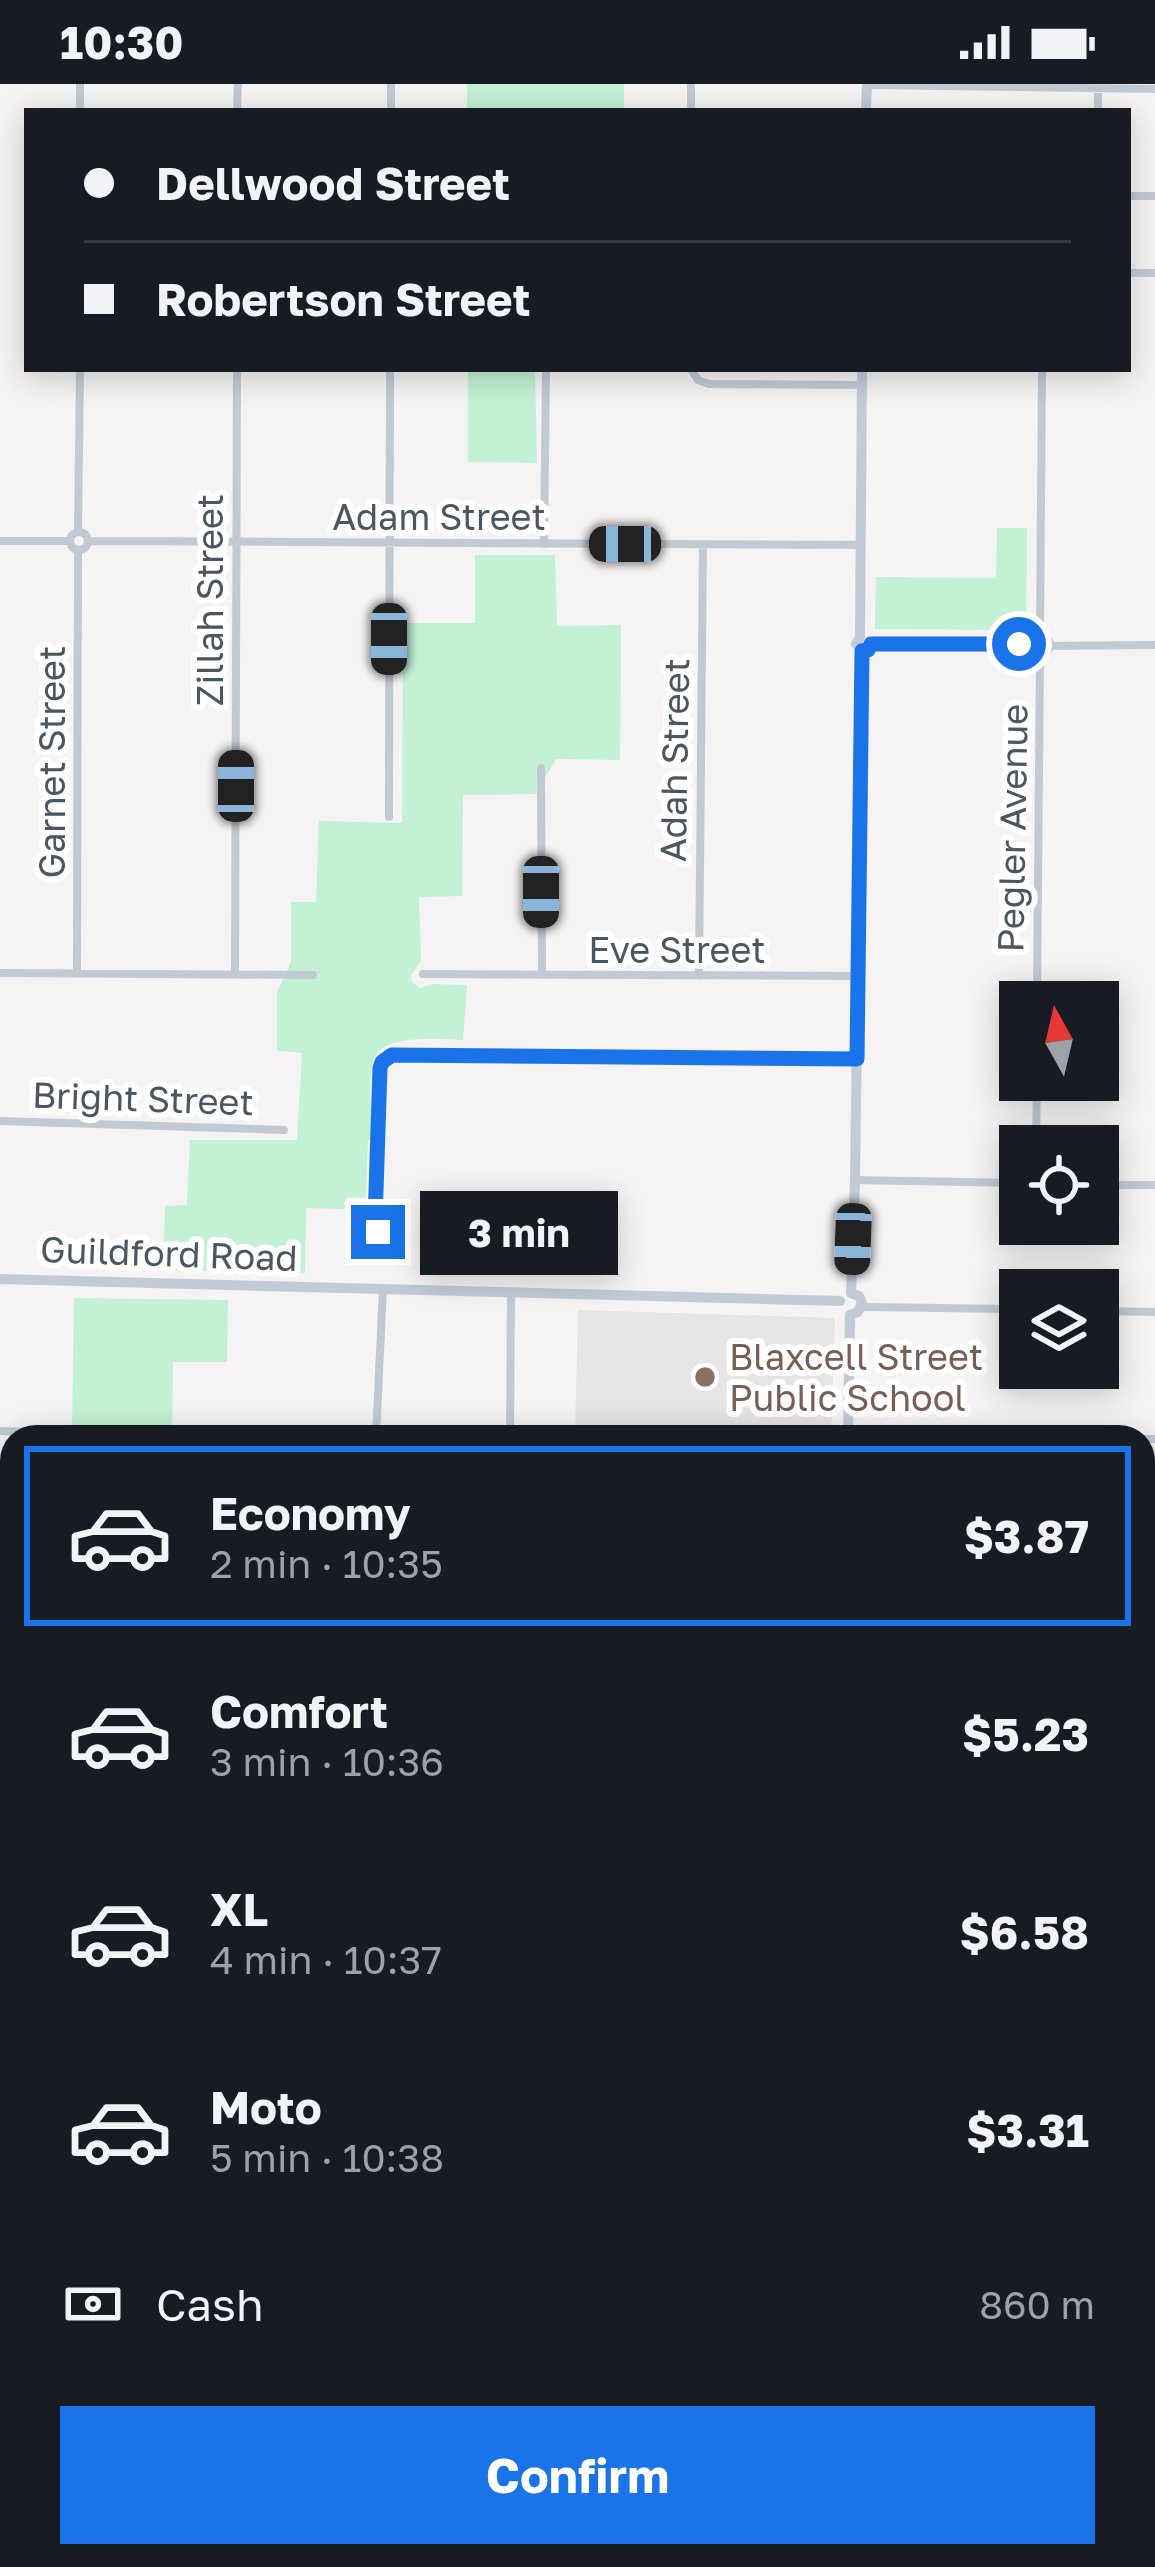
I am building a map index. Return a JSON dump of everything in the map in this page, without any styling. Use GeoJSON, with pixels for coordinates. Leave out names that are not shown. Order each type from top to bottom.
{"type":"FeatureCollection","features":[{"type":"Feature","properties":{"kind":"street"},"geometry":{"type":"LineString","coordinates":[[867,84],[1155,89]]}},
{"type":"Feature","properties":{"kind":"street"},"geometry":{"type":"LineString","coordinates":[[79,531],[80,372]]}},
{"type":"Feature","properties":{"kind":"street","name":"Zillah Street"},"geometry":{"type":"LineString","coordinates":[[236,974],[237,372]]}},
{"type":"Feature","properties":{"kind":"street"},"geometry":{"type":"LineString","coordinates":[[389,817],[390,372]]}},
{"type":"Feature","properties":{"kind":"street"},"geometry":{"type":"LineString","coordinates":[[544,544],[546,372]]}},
{"type":"Feature","properties":{"kind":"street"},"geometry":{"type":"LineString","coordinates":[[693,372],[709,384],[862,385]]}},
{"type":"Feature","properties":{"kind":"street"},"geometry":{"type":"LineString","coordinates":[[851,1293],[864,644],[862,372]]}},
{"type":"Feature","properties":{"kind":"street"},"geometry":{"type":"LineString","coordinates":[[1040,634],[1042,372]]}},
{"type":"Feature","properties":{"kind":"street"},"geometry":{"type":"LineString","coordinates":[[79,531],[88,542],[78,550],[69,541],[79,531]]}},
{"type":"Feature","properties":{"kind":"street"},"geometry":{"type":"LineString","coordinates":[[0,541],[69,541]]}},
{"type":"Feature","properties":{"kind":"street","name":"Adam Street"},"geometry":{"type":"LineString","coordinates":[[88,542],[861,545]]}},
{"type":"Feature","properties":{"kind":"street","name":"Adah Street"},"geometry":{"type":"LineString","coordinates":[[699,976],[703,544]]}},
{"type":"Feature","properties":{"kind":"street","name":"Garnet Street"},"geometry":{"type":"LineString","coordinates":[[77,973],[78,550]]}},
{"type":"Feature","properties":{"kind":"street"},"geometry":{"type":"LineString","coordinates":[[1030,645],[1040,634]]}},
{"type":"Feature","properties":{"kind":"street"},"geometry":{"type":"LineString","coordinates":[[1030,645],[1040,654],[1046,652],[1048,639],[1040,634]]}},
{"type":"Feature","properties":{"kind":"street"},"geometry":{"type":"LineString","coordinates":[[864,644],[1030,645]]}},
{"type":"Feature","properties":{"kind":"street"},"geometry":{"type":"LineString","coordinates":[[1050,646],[1155,645]]}},
{"type":"Feature","properties":{"kind":"street","name":"Pegler Avenue"},"geometry":{"type":"LineString","coordinates":[[1037,981],[1040,654]]}},
{"type":"Feature","properties":{"kind":"street"},"geometry":{"type":"LineString","coordinates":[[541,767],[542,975]]}},
{"type":"Feature","properties":{"kind":"street"},"geometry":{"type":"LineString","coordinates":[[0,973],[313,975]]}},
{"type":"Feature","properties":{"kind":"street","name":"Eve Street"},"geometry":{"type":"LineString","coordinates":[[422,974],[858,976]]}},
{"type":"Feature","properties":{"kind":"street"},"geometry":{"type":"LineString","coordinates":[[378,1232],[380,1068],[386,1057],[399,1053],[857,1059]]}},
{"type":"Feature","properties":{"kind":"street","name":"Bright Street"},"geometry":{"type":"LineString","coordinates":[[0,1121],[284,1130]]}},
{"type":"Feature","properties":{"kind":"street"},"geometry":{"type":"LineString","coordinates":[[855,1180],[999,1183]]}},
{"type":"Feature","properties":{"kind":"street"},"geometry":{"type":"LineString","coordinates":[[1119,1185],[1155,1186]]}},
{"type":"Feature","properties":{"kind":"street","name":"Guildford Road"},"geometry":{"type":"LineString","coordinates":[[0,1279],[840,1301]]}},
{"type":"Feature","properties":{"kind":"street"},"geometry":{"type":"LineString","coordinates":[[377,1425],[383,1289]]}},
{"type":"Feature","properties":{"kind":"street"},"geometry":{"type":"LineString","coordinates":[[510,1425],[512,1293]]}},
{"type":"Feature","properties":{"kind":"street"},"geometry":{"type":"LineString","coordinates":[[849,1425],[856,1311],[859,1296],[845,1294],[840,1301],[843,1312],[856,1311],[999,1309]]}},
{"type":"Feature","properties":{"kind":"street"},"geometry":{"type":"LineString","coordinates":[[1119,1311],[1155,1312]]}},
{"type":"Feature","properties":{"kind":"shaded area","name":"Blaxcell Street Public School"},"geometry":{"type":"Polygon","coordinates":[[[578,1310],[835,1318],[831,1425],[575,1425],[578,1310]]]}},
{"type":"Feature","properties":{"kind":"green space"},"geometry":{"type":"Polygon","coordinates":[[[467,84],[624,84],[624,108],[467,108],[467,84]]]}},
{"type":"Feature","properties":{"kind":"green space"},"geometry":{"type":"Polygon","coordinates":[[[468,372],[535,372],[537,463],[468,462],[468,372]]]}},
{"type":"Feature","properties":{"kind":"green space"},"geometry":{"type":"Polygon","coordinates":[[[997,528],[1027,528],[1026,630],[875,629],[876,577],[996,578],[997,528]]]}},
{"type":"Feature","properties":{"kind":"green space"},"geometry":{"type":"Polygon","coordinates":[[[475,555],[555,555],[557,626],[621,625],[620,760],[556,759],[536,794],[463,795],[462,896],[419,897],[421,961],[411,975],[420,988],[467,985],[463,1040],[413,1040],[388,1045],[379,1052],[373,1061],[370,1088],[372,1139],[368,1140],[366,1198],[347,1197],[346,1209],[306,1208],[305,1273],[163,1270],[165,1206],[187,1205],[190,1140],[297,1140],[302,1053],[277,1051],[277,992],[291,962],[291,902],[316,902],[319,821],[402,823],[403,623],[475,623],[475,555]]]}},
{"type":"Feature","properties":{"kind":"green space"},"geometry":{"type":"Polygon","coordinates":[[[74,1298],[228,1300],[227,1362],[173,1362],[172,1425],[72,1425],[74,1298]]]}},
{"type":"Feature","properties":{"kind":"place","name":"Blaxcell Street Public School"},"geometry":{"type":"Point","coordinates":[705,1377]}},
{"type":"Feature","properties":{"kind":"route"},"geometry":{"type":"LineString","coordinates":[[378,1232],[380,1068],[386,1057],[399,1053],[857,1059],[862,651],[871,644],[1019,644]]}}]}
